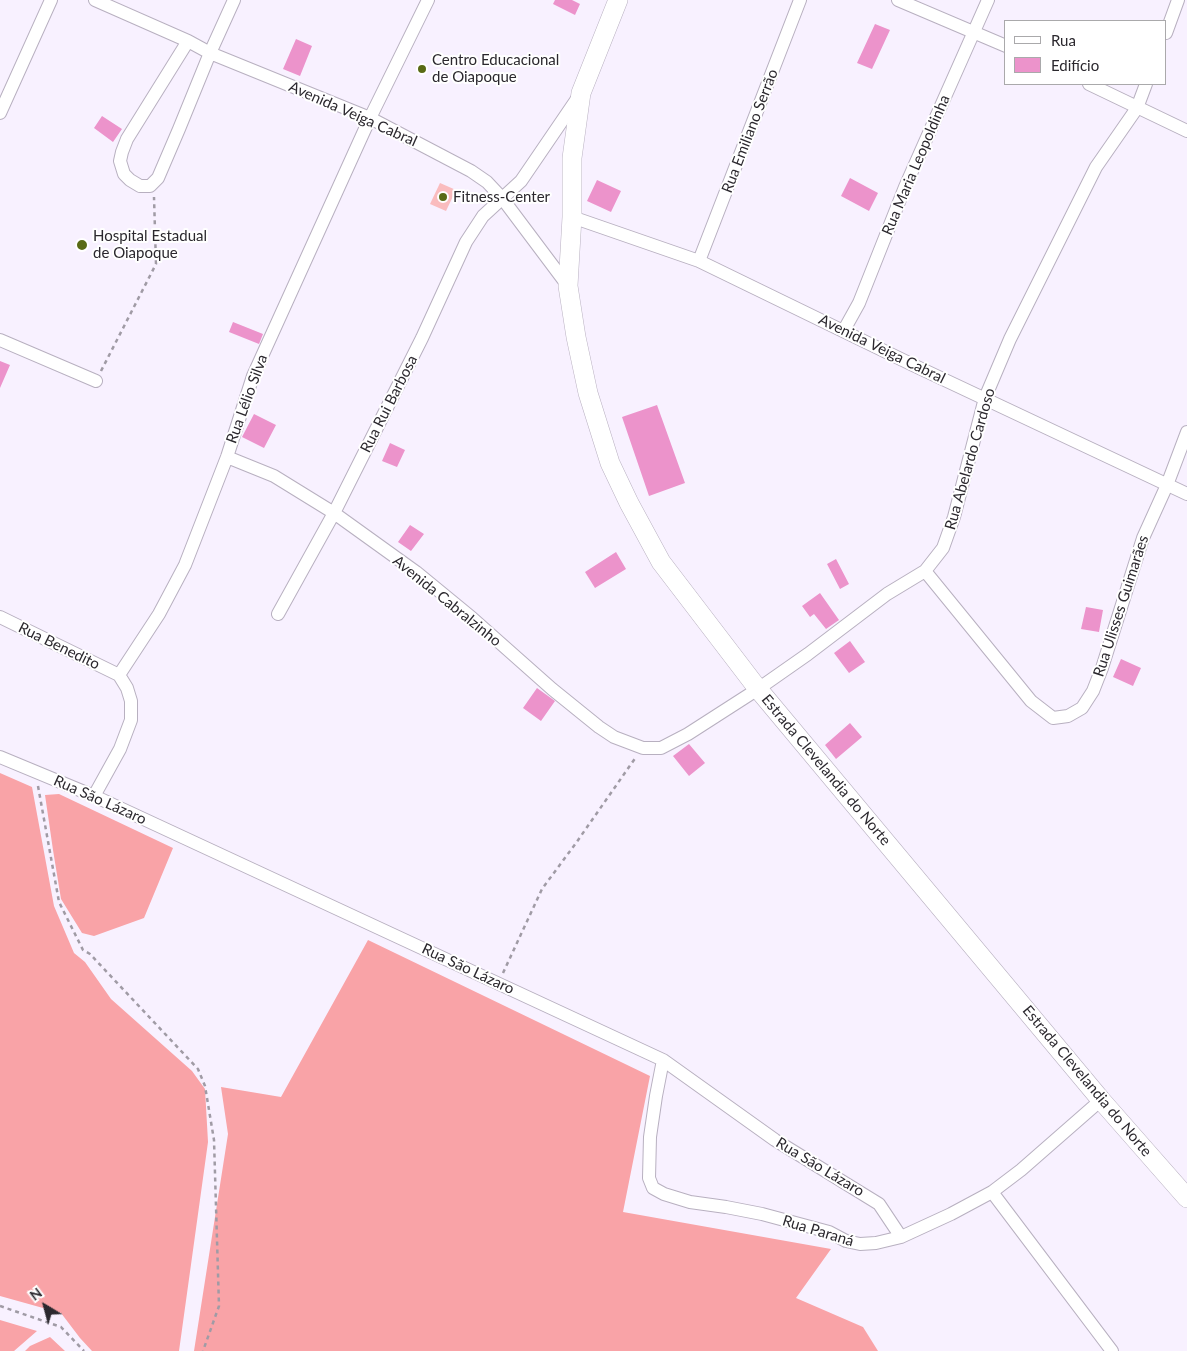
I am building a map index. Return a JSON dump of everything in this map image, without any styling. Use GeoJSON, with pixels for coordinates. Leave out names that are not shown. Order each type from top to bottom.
{"type":"FeatureCollection","features":[{"type":"Feature","properties":{"kind":"street"},"geometry":{"type":"LineString","coordinates":[[0,113],[51,0]]}},
{"type":"Feature","properties":{"kind":"street","name":"Avenida Veiga Cabral"},"geometry":{"type":"LineString","coordinates":[[95,0],[188,41],[210,53],[370,118],[471,172],[487,182],[502,198],[568,286]]}},
{"type":"Feature","properties":{"kind":"street"},"geometry":{"type":"LineString","coordinates":[[188,41],[127,140],[122,152],[120,161],[122,169],[130,180],[140,186],[154,183],[161,172],[234,0]]}},
{"type":"Feature","properties":{"kind":"street","name":"Rua Lélio Silva"},"geometry":{"type":"LineString","coordinates":[[119,675],[169,599],[185,565],[227,457],[253,376],[370,118],[428,0]]}},
{"type":"Feature","properties":{"kind":"street","name":"Estrada Clevelandia do Norte"},"geometry":{"type":"LineString","coordinates":[[618,0],[581,93],[572,158],[572,217],[568,286],[576,337],[588,392],[610,462],[629,504],[661,562],[758,689],[1101,1100],[1187,1198]]}},
{"type":"Feature","properties":{"kind":"street","name":"Rua Emiliano Serrão"},"geometry":{"type":"LineString","coordinates":[[699,261],[800,0]]}},
{"type":"Feature","properties":{"kind":"street"},"geometry":{"type":"LineString","coordinates":[[898,0],[1004,45]]}},
{"type":"Feature","properties":{"kind":"street","name":"Rua Maria Leopoldinha"},"geometry":{"type":"LineString","coordinates":[[844,330],[859,303],[905,187],[988,0]]}},
{"type":"Feature","properties":{"kind":"street"},"geometry":{"type":"LineString","coordinates":[[1167,30],[1178,0]]}},
{"type":"Feature","properties":{"kind":"street"},"geometry":{"type":"LineString","coordinates":[[1090,85],[1187,131]]}},
{"type":"Feature","properties":{"kind":"street","name":"Rua Abelardo Cardoso"},"geometry":{"type":"LineString","coordinates":[[661,748],[688,734],[808,654],[887,594],[925,571],[943,548],[954,517],[985,398],[1010,339],[1096,166],[1137,108],[1146,85]]}},
{"type":"Feature","properties":{"kind":"street","name":"Rua Rui Barbosa"},"geometry":{"type":"LineString","coordinates":[[278,614],[334,513],[422,338],[466,242],[483,216],[521,181],[581,93]]}},
{"type":"Feature","properties":{"kind":"street","name":"Avenida Veiga Cabral"},"geometry":{"type":"LineString","coordinates":[[572,217],[699,261],[1187,494]]}},
{"type":"Feature","properties":{"kind":"street"},"geometry":{"type":"LineString","coordinates":[[0,340],[96,381]]}},
{"type":"Feature","properties":{"kind":"street","name":"Rua Ulisses Guimarães"},"geometry":{"type":"LineString","coordinates":[[925,571],[1031,701],[1053,718],[1068,716],[1082,708],[1093,691],[1143,538],[1167,485],[1187,432]]}},
{"type":"Feature","properties":{"kind":"street","name":"Avenida Cabralzinho"},"geometry":{"type":"LineString","coordinates":[[227,457],[274,476],[334,513],[416,572],[599,727],[614,737],[643,748],[661,748]]}},
{"type":"Feature","properties":{"kind":"street","name":"Rua Benedito"},"geometry":{"type":"LineString","coordinates":[[0,616],[119,675]]}},
{"type":"Feature","properties":{"kind":"street"},"geometry":{"type":"LineString","coordinates":[[94,796],[120,749],[131,720],[131,701],[127,688],[119,675]]}},
{"type":"Feature","properties":{"kind":"street","name":"Rua São Lázaro"},"geometry":{"type":"LineString","coordinates":[[0,757],[94,796],[663,1060],[775,1140],[879,1204],[901,1237]]}},
{"type":"Feature","properties":{"kind":"street","name":"Rua Paraná"},"geometry":{"type":"LineString","coordinates":[[663,1060],[650,1137],[649,1178],[653,1188],[664,1194],[690,1202],[726,1207],[829,1232],[846,1241],[860,1244],[876,1243],[901,1237],[951,1214],[992,1192],[1021,1170],[1101,1100]]}},
{"type":"Feature","properties":{"kind":"street"},"geometry":{"type":"LineString","coordinates":[[992,1192],[1112,1351]]}},
{"type":"Feature","properties":{"kind":"path"},"geometry":{"type":"LineString","coordinates":[[96,381],[156,264],[154,183]]}},
{"type":"Feature","properties":{"kind":"path"},"geometry":{"type":"LineString","coordinates":[[498,983],[542,889],[643,748]]}},
{"type":"Feature","properties":{"kind":"path"},"geometry":{"type":"LineString","coordinates":[[24,767],[39,789],[59,902],[83,950],[90,954],[198,1069],[205,1086],[214,1140],[220,1306],[203,1351]]}},
{"type":"Feature","properties":{"kind":"path"},"geometry":{"type":"LineString","coordinates":[[0,1306],[60,1327],[84,1351]]}},
{"type":"Feature","properties":{"kind":"shaded area","name":"Fitness-Center"},"geometry":{"type":"Polygon","coordinates":[[[440,183],[456,190],[446,211],[430,204],[440,183]]]}},
{"type":"Feature","properties":{"kind":"shaded area"},"geometry":{"type":"Polygon","coordinates":[[[0,773],[32,787],[54,906],[74,953],[85,962],[111,999],[192,1071],[205,1089],[208,1142],[179,1351],[92,1351],[61,1313],[0,1296],[0,773]]]}},
{"type":"Feature","properties":{"kind":"shaded area"},"geometry":{"type":"Polygon","coordinates":[[[59,794],[173,848],[144,918],[94,936],[82,933],[61,899],[45,795],[59,794]]]}},
{"type":"Feature","properties":{"kind":"shaded area"},"geometry":{"type":"Polygon","coordinates":[[[368,940],[650,1076],[623,1212],[831,1249],[796,1298],[863,1327],[878,1351],[194,1351],[228,1134],[221,1087],[281,1097],[368,940]]]}},
{"type":"Feature","properties":{"kind":"shaded area"},"geometry":{"type":"Polygon","coordinates":[[[0,1320],[37,1331],[14,1351],[0,1351],[0,1320]]]}},
{"type":"Feature","properties":{"kind":"shaded area"},"geometry":{"type":"Polygon","coordinates":[[[50,1337],[65,1351],[25,1351],[30,1346],[50,1337]]]}},
{"type":"Feature","properties":{"kind":"building"},"geometry":{"type":"Polygon","coordinates":[[[555,0],[572,0],[580,4],[575,15],[553,4],[555,0]]]}},
{"type":"Feature","properties":{"kind":"building"},"geometry":{"type":"Polygon","coordinates":[[[875,24],[890,30],[872,69],[857,63],[875,24]]]}},
{"type":"Feature","properties":{"kind":"building"},"geometry":{"type":"Polygon","coordinates":[[[296,39],[312,46],[300,76],[283,69],[296,39]]]}},
{"type":"Feature","properties":{"kind":"building"},"geometry":{"type":"Polygon","coordinates":[[[102,116],[122,129],[113,142],[94,128],[102,116]]]}},
{"type":"Feature","properties":{"kind":"building"},"geometry":{"type":"Polygon","coordinates":[[[850,178],[878,193],[869,211],[841,196],[850,178]]]}},
{"type":"Feature","properties":{"kind":"building"},"geometry":{"type":"Polygon","coordinates":[[[597,180],[621,191],[611,212],[587,201],[597,180]]]}},
{"type":"Feature","properties":{"kind":"building"},"geometry":{"type":"Polygon","coordinates":[[[233,322],[263,334],[259,344],[229,332],[233,322]]]}},
{"type":"Feature","properties":{"kind":"building"},"geometry":{"type":"Polygon","coordinates":[[[0,361],[10,365],[0,388],[0,361]]]}},
{"type":"Feature","properties":{"kind":"building"},"geometry":{"type":"Polygon","coordinates":[[[657,405],[685,483],[649,496],[622,417],[657,405]]]}},
{"type":"Feature","properties":{"kind":"building"},"geometry":{"type":"Polygon","coordinates":[[[254,414],[276,425],[264,448],[242,437],[254,414]]]}},
{"type":"Feature","properties":{"kind":"building"},"geometry":{"type":"Polygon","coordinates":[[[390,443],[405,450],[397,467],[382,461],[390,443]]]}},
{"type":"Feature","properties":{"kind":"building"},"geometry":{"type":"Polygon","coordinates":[[[410,525],[424,534],[411,551],[398,542],[410,525]]]}},
{"type":"Feature","properties":{"kind":"building"},"geometry":{"type":"Polygon","coordinates":[[[616,552],[626,569],[595,588],[585,572],[616,552]]]}},
{"type":"Feature","properties":{"kind":"building"},"geometry":{"type":"Polygon","coordinates":[[[836,559],[849,584],[840,589],[827,564],[836,559]]]}},
{"type":"Feature","properties":{"kind":"building"},"geometry":{"type":"Polygon","coordinates":[[[820,593],[839,620],[826,629],[814,614],[810,617],[802,606],[820,593]]]}},
{"type":"Feature","properties":{"kind":"building"},"geometry":{"type":"Polygon","coordinates":[[[1086,607],[1103,610],[1099,632],[1081,629],[1086,607]]]}},
{"type":"Feature","properties":{"kind":"building"},"geometry":{"type":"Polygon","coordinates":[[[850,641],[865,662],[849,673],[834,653],[850,641]]]}},
{"type":"Feature","properties":{"kind":"building"},"geometry":{"type":"Polygon","coordinates":[[[1121,659],[1141,668],[1133,686],[1113,677],[1121,659]]]}},
{"type":"Feature","properties":{"kind":"building"},"geometry":{"type":"Polygon","coordinates":[[[537,688],[555,701],[541,721],[523,708],[537,688]]]}},
{"type":"Feature","properties":{"kind":"building"},"geometry":{"type":"Polygon","coordinates":[[[850,723],[862,737],[836,759],[825,745],[850,723]]]}},
{"type":"Feature","properties":{"kind":"building"},"geometry":{"type":"Polygon","coordinates":[[[689,744],[705,763],[689,776],[673,756],[689,744]]]}},
{"type":"Feature","properties":{"kind":"place","name":"Centro Educacional de Oiapoque"},"geometry":{"type":"Point","coordinates":[422,69]}},
{"type":"Feature","properties":{"kind":"place","name":"Fitness-Center"},"geometry":{"type":"Point","coordinates":[443,197]}},
{"type":"Feature","properties":{"kind":"place","name":"Hospital Estadual de Oiapoque"},"geometry":{"type":"Point","coordinates":[82,245]}}]}
